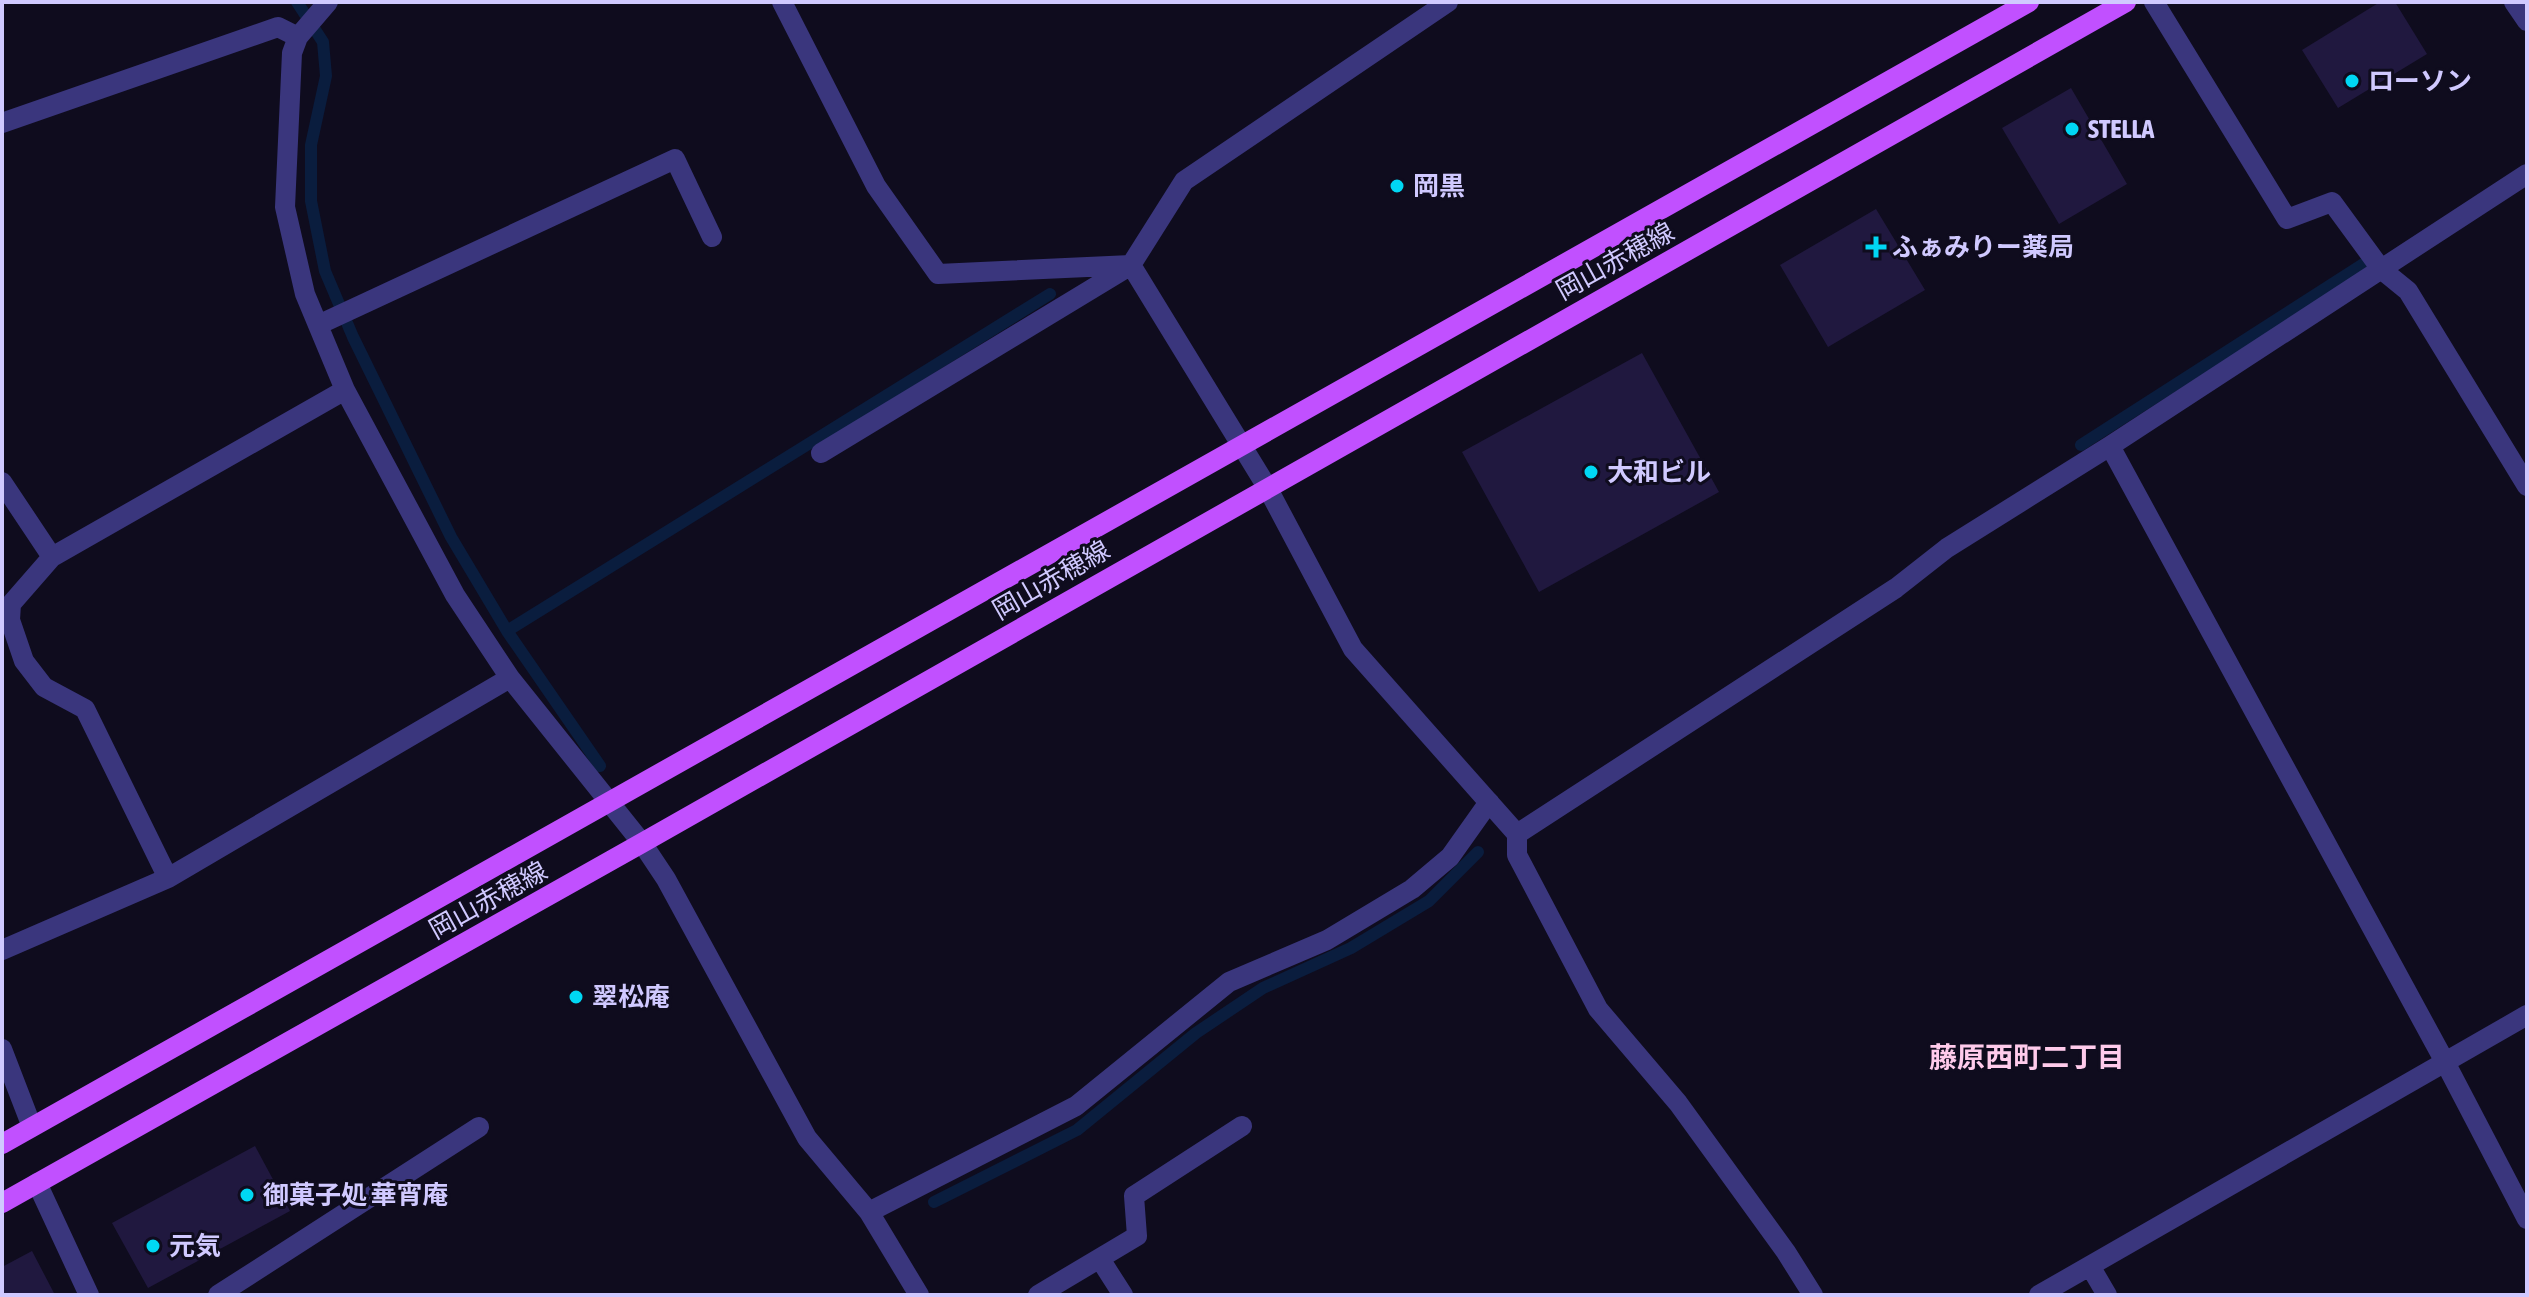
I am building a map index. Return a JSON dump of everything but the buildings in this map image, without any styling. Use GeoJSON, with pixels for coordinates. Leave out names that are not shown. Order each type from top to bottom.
{"type":"FeatureCollection","features":[{"type":"Feature","properties":{"kind":"main road","name":"岡山赤穂線"},"geometry":{"type":"LineString","coordinates":[[2,1144],[2029,2]]}},
{"type":"Feature","properties":{"kind":"main road","name":"岡山赤穂線"},"geometry":{"type":"LineString","coordinates":[[2,1203],[2126,2]]}},
{"type":"Feature","properties":{"kind":"street"},"geometry":{"type":"LineString","coordinates":[[782,2],[876,186],[938,274],[1131,265]]}},
{"type":"Feature","properties":{"kind":"street"},"geometry":{"type":"LineString","coordinates":[[2154,2],[2287,219],[2332,202],[2381,269],[2408,291],[2527,486]]}},
{"type":"Feature","properties":{"kind":"street"},"geometry":{"type":"LineString","coordinates":[[2514,2],[2527,21]]}},
{"type":"Feature","properties":{"kind":"street"},"geometry":{"type":"LineString","coordinates":[[821,453],[1131,265],[1184,181],[1445,3]]}},
{"type":"Feature","properties":{"kind":"street"},"geometry":{"type":"LineString","coordinates":[[324,8],[300,34],[292,53],[285,207],[305,294],[335,317],[345,390],[455,595],[510,678],[642,843],[666,879],[807,1138],[869,1212],[919,1295]]}},
{"type":"Feature","properties":{"kind":"street"},"geometry":{"type":"LineString","coordinates":[[2,123],[278,27],[300,34]]}},
{"type":"Feature","properties":{"kind":"street"},"geometry":{"type":"LineString","coordinates":[[335,317],[675,159],[712,237]]}},
{"type":"Feature","properties":{"kind":"street"},"geometry":{"type":"LineString","coordinates":[[1517,834],[1896,588],[1947,548],[2110,446],[2527,174]]}},
{"type":"Feature","properties":{"kind":"street"},"geometry":{"type":"LineString","coordinates":[[1131,265],[1267,487],[1353,649],[1517,834],[1517,855],[1598,1009],[1678,1103],[1786,1252],[1813,1295]]}},
{"type":"Feature","properties":{"kind":"street"},"geometry":{"type":"LineString","coordinates":[[168,878],[85,709],[44,687],[24,661],[6,621],[11,604],[52,557],[345,390]]}},
{"type":"Feature","properties":{"kind":"street"},"geometry":{"type":"LineString","coordinates":[[2110,446],[2527,1219]]}},
{"type":"Feature","properties":{"kind":"street"},"geometry":{"type":"LineString","coordinates":[[2,482],[52,557]]}},
{"type":"Feature","properties":{"kind":"street"},"geometry":{"type":"LineString","coordinates":[[2,950],[168,878],[510,678]]}},
{"type":"Feature","properties":{"kind":"street"},"geometry":{"type":"LineString","coordinates":[[869,1212],[1076,1106],[1229,982],[1327,940],[1412,889],[1450,857],[1489,802]]}},
{"type":"Feature","properties":{"kind":"street"},"geometry":{"type":"LineString","coordinates":[[2039,1295],[2527,1015]]}},
{"type":"Feature","properties":{"kind":"street"},"geometry":{"type":"LineString","coordinates":[[2,1049],[32,1127]]}},
{"type":"Feature","properties":{"kind":"street"},"geometry":{"type":"LineString","coordinates":[[1038,1295],[1137,1236],[1134,1196],[1242,1126]]}},
{"type":"Feature","properties":{"kind":"street"},"geometry":{"type":"LineString","coordinates":[[218,1295],[479,1127]]}},
{"type":"Feature","properties":{"kind":"street"},"geometry":{"type":"LineString","coordinates":[[37,1183],[89,1295]]}},
{"type":"Feature","properties":{"kind":"street"},"geometry":{"type":"LineString","coordinates":[[1100,1259],[1123,1295]]}},
{"type":"Feature","properties":{"kind":"street"},"geometry":{"type":"LineString","coordinates":[[2090,1266],[2107,1295]]}},
{"type":"Feature","properties":{"kind":"waterway"},"geometry":{"type":"LineString","coordinates":[[297,2],[323,42],[326,76],[311,145],[311,201],[325,271],[353,337],[451,537],[507,631],[600,766]]}},
{"type":"Feature","properties":{"kind":"waterway"},"geometry":{"type":"LineString","coordinates":[[2081,445],[2368,261]]}},
{"type":"Feature","properties":{"kind":"waterway"},"geometry":{"type":"LineString","coordinates":[[507,631],[1050,294]]}},
{"type":"Feature","properties":{"kind":"waterway"},"geometry":{"type":"LineString","coordinates":[[934,1202],[1077,1130],[1196,1033],[1263,988],[1351,948],[1429,901],[1478,852]]}},
{"type":"Feature","properties":{"kind":"place","name":"ローソン"},"geometry":{"type":"Point","coordinates":[2352,81]}},
{"type":"Feature","properties":{"kind":"place","name":"STELLA"},"geometry":{"type":"Point","coordinates":[2072,129]}},
{"type":"Feature","properties":{"kind":"place","name":"岡黒"},"geometry":{"type":"Point","coordinates":[1397,186]}},
{"type":"Feature","properties":{"kind":"place","name":"ふぁみりー薬局"},"geometry":{"type":"Point","coordinates":[1876,247]}},
{"type":"Feature","properties":{"kind":"place","name":"大和ビル"},"geometry":{"type":"Point","coordinates":[1591,472]}},
{"type":"Feature","properties":{"kind":"place","name":"翠松庵"},"geometry":{"type":"Point","coordinates":[576,997]}},
{"type":"Feature","properties":{"kind":"place","name":"御菓子処 華宵庵"},"geometry":{"type":"Point","coordinates":[247,1195]}},
{"type":"Feature","properties":{"kind":"place","name":"元気"},"geometry":{"type":"Point","coordinates":[153,1246]}},
{"type":"Feature","properties":{"kind":"district","name":"藤原西町二丁目"},"geometry":{"type":"Point","coordinates":[2027,1057]}}]}
